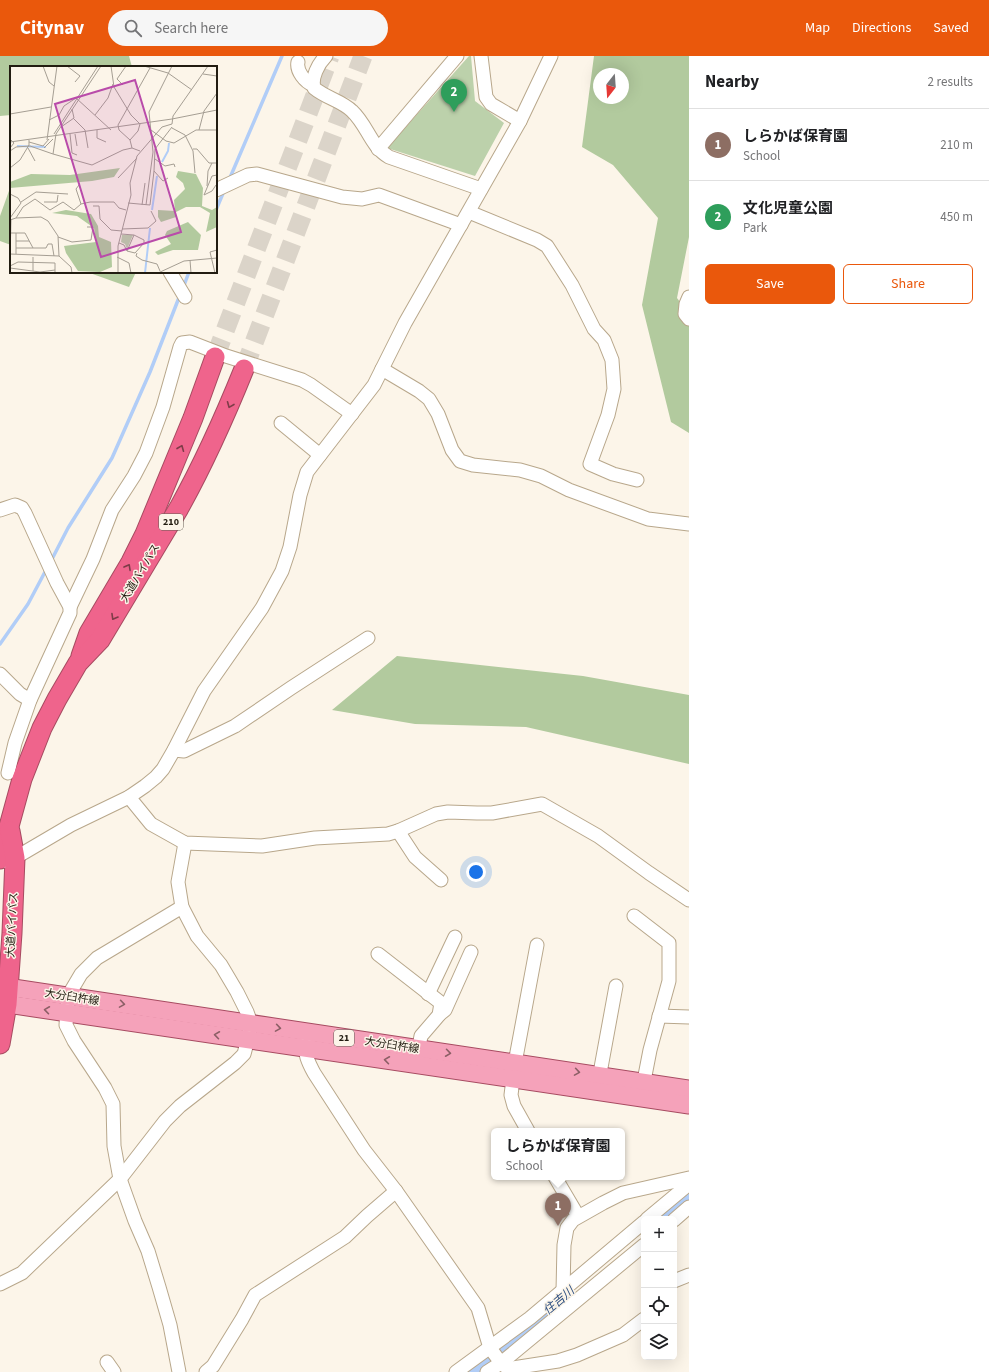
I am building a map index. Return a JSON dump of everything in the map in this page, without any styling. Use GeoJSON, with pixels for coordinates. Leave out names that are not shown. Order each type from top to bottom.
{"type":"FeatureCollection","features":[{"type":"Feature","properties":{"kind":"highway","name":"大道バイパス"},"geometry":{"type":"LineString","coordinates":[[0,1044],[4,995],[5,861],[9,829],[15,804],[10,777],[42,728],[78,663],[89,633],[131,562],[145,534],[193,418],[215,357]]}},
{"type":"Feature","properties":{"kind":"highway","name":"大道バイパス"},"geometry":{"type":"LineString","coordinates":[[78,663],[100,640],[192,485],[226,414],[244,369]]}},
{"type":"Feature","properties":{"kind":"main road","name":"大分臼杵線"},"geometry":{"type":"LineString","coordinates":[[4,995],[642,1090],[689,1105]]}},
{"type":"Feature","properties":{"kind":"main road","name":"大分臼杵線"},"geometry":{"type":"LineString","coordinates":[[642,1090],[689,1089]]}},
{"type":"Feature","properties":{"kind":"street"},"geometry":{"type":"LineString","coordinates":[[313,85],[314,76],[319,65],[326,56]]}},
{"type":"Feature","properties":{"kind":"street"},"geometry":{"type":"LineString","coordinates":[[378,149],[457,56]]}},
{"type":"Feature","properties":{"kind":"street"},"geometry":{"type":"LineString","coordinates":[[481,56],[486,97],[494,107],[520,121]]}},
{"type":"Feature","properties":{"kind":"street"},"geometry":{"type":"LineString","coordinates":[[5,861],[128,797],[156,777],[163,768],[174,750],[204,691],[262,608],[279,576],[290,547],[300,495],[307,472],[374,385],[405,323],[520,121],[551,56]]}},
{"type":"Feature","properties":{"kind":"street"},"geometry":{"type":"LineString","coordinates":[[298,62],[297,67],[299,71],[310,84],[313,85],[314,88],[353,111],[378,149],[390,157],[481,189]]}},
{"type":"Feature","properties":{"kind":"street"},"geometry":{"type":"LineString","coordinates":[[217,190],[248,175],[257,174],[342,197],[362,199],[380,195],[461,225]]}},
{"type":"Feature","properties":{"kind":"street"},"geometry":{"type":"LineString","coordinates":[[468,212],[537,240],[546,246],[572,285],[594,329],[604,340],[612,360],[614,389],[608,415],[590,464],[613,474],[637,480]]}},
{"type":"Feature","properties":{"kind":"street"},"geometry":{"type":"LineString","coordinates":[[171,273],[185,296]]}},
{"type":"Feature","properties":{"kind":"street"},"geometry":{"type":"LineString","coordinates":[[689,297],[686,304],[685,314],[689,319]]}},
{"type":"Feature","properties":{"kind":"street"},"geometry":{"type":"LineString","coordinates":[[10,777],[15,743],[30,700],[68,619],[70,607],[93,559],[112,510],[134,476],[146,453],[163,407],[182,343],[190,342],[226,356],[302,380],[352,414]]}},
{"type":"Feature","properties":{"kind":"street"},"geometry":{"type":"LineString","coordinates":[[382,369],[420,391],[429,399],[438,414],[452,450],[460,460],[473,465],[520,470],[541,476],[569,490],[648,519],[689,524]]}},
{"type":"Feature","properties":{"kind":"street"},"geometry":{"type":"LineString","coordinates":[[280,423],[320,455]]}},
{"type":"Feature","properties":{"kind":"street"},"geometry":{"type":"LineString","coordinates":[[0,510],[15,505],[22,508],[57,583],[70,607]]}},
{"type":"Feature","properties":{"kind":"street"},"geometry":{"type":"LineString","coordinates":[[174,750],[184,751],[235,726],[368,638]]}},
{"type":"Feature","properties":{"kind":"street"},"geometry":{"type":"LineString","coordinates":[[0,674],[20,694],[30,700]]}},
{"type":"Feature","properties":{"kind":"street"},"geometry":{"type":"LineString","coordinates":[[128,797],[151,824],[185,843],[262,846],[315,838],[388,834],[436,814],[448,812],[477,814],[492,813],[542,804],[598,836],[689,900]]}},
{"type":"Feature","properties":{"kind":"street"},"geometry":{"type":"LineString","coordinates":[[398,831],[415,857],[441,880]]}},
{"type":"Feature","properties":{"kind":"street"},"geometry":{"type":"LineString","coordinates":[[0,1284],[22,1273],[120,1179],[165,1121],[180,1106],[235,1063],[244,1054],[250,1031],[247,1012],[221,965],[197,936],[182,907],[178,882],[185,843]]}},
{"type":"Feature","properties":{"kind":"street"},"geometry":{"type":"LineString","coordinates":[[179,1372],[170,1325],[155,1273],[120,1179],[114,1146],[113,1104],[105,1088],[68,1031],[66,1025],[67,1004],[81,974],[97,958],[182,907]]}},
{"type":"Feature","properties":{"kind":"street"},"geometry":{"type":"LineString","coordinates":[[634,916],[669,943],[669,981],[650,1050],[642,1090]]}},
{"type":"Feature","properties":{"kind":"street"},"geometry":{"type":"LineString","coordinates":[[428,994],[455,937]]}},
{"type":"Feature","properties":{"kind":"street"},"geometry":{"type":"LineString","coordinates":[[526,1128],[514,1106],[511,1095],[537,945]]}},
{"type":"Feature","properties":{"kind":"street"},"geometry":{"type":"LineString","coordinates":[[417,1056],[421,1036],[439,1015],[446,1010],[471,952]]}},
{"type":"Feature","properties":{"kind":"street"},"geometry":{"type":"LineString","coordinates":[[378,954],[440,1004],[439,1015]]}},
{"type":"Feature","properties":{"kind":"street"},"geometry":{"type":"LineString","coordinates":[[598,1083],[616,986]]}},
{"type":"Feature","properties":{"kind":"street"},"geometry":{"type":"LineString","coordinates":[[659,1016],[689,1017]]}},
{"type":"Feature","properties":{"kind":"street"},"geometry":{"type":"LineString","coordinates":[[305,1040],[307,1060],[335,1106],[364,1150],[396,1191],[478,1308],[490,1348],[501,1363],[513,1368],[555,1367],[558,1361],[607,1343],[623,1335],[641,1321]]}},
{"type":"Feature","properties":{"kind":"street"},"geometry":{"type":"LineString","coordinates":[[563,1291],[565,1234],[570,1224],[578,1216],[624,1193],[689,1178]]}},
{"type":"Feature","properties":{"kind":"street"},"geometry":{"type":"LineString","coordinates":[[557,1180],[578,1216]]}},
{"type":"Feature","properties":{"kind":"street"},"geometry":{"type":"LineString","coordinates":[[652,1216],[689,1184]]}},
{"type":"Feature","properties":{"kind":"street"},"geometry":{"type":"LineString","coordinates":[[206,1372],[213,1366],[255,1295],[345,1237],[396,1191]]}},
{"type":"Feature","properties":{"kind":"street"},"geometry":{"type":"LineString","coordinates":[[677,1217],[689,1207]]}},
{"type":"Feature","properties":{"kind":"street"},"geometry":{"type":"LineString","coordinates":[[456,1372],[490,1348],[563,1291],[641,1225]]}},
{"type":"Feature","properties":{"kind":"street"},"geometry":{"type":"LineString","coordinates":[[487,1372],[501,1363],[641,1247]]}},
{"type":"Feature","properties":{"kind":"street"},"geometry":{"type":"LineString","coordinates":[[677,1280],[689,1274]]}},
{"type":"Feature","properties":{"kind":"green space"},"geometry":{"type":"Polygon","coordinates":[[[0,56],[129,56],[132,66],[10,66],[10,115],[0,116],[0,56]]]}},
{"type":"Feature","properties":{"kind":"green space"},"geometry":{"type":"Polygon","coordinates":[[[469,56],[471,56],[475,101],[504,123],[475,176],[387,148],[469,56]]]}},
{"type":"Feature","properties":{"kind":"green space"},"geometry":{"type":"Polygon","coordinates":[[[594,56],[689,56],[689,237],[677,298],[689,314],[689,433],[671,422],[642,305],[658,218],[613,165],[582,147],[594,56]]]}},
{"type":"Feature","properties":{"kind":"green space"},"geometry":{"type":"Polygon","coordinates":[[[10,188],[10,245],[0,241],[0,216],[10,188]]]}},
{"type":"Feature","properties":{"kind":"green space"},"geometry":{"type":"Polygon","coordinates":[[[90,273],[136,273],[129,287],[90,273]]]}},
{"type":"Feature","properties":{"kind":"green space"},"geometry":{"type":"Polygon","coordinates":[[[397,656],[583,676],[689,695],[689,764],[526,727],[415,724],[332,710],[397,656]]]}},
{"type":"Feature","properties":{"kind":"waterway"},"geometry":{"type":"LineString","coordinates":[[229,180],[282,56]]}},
{"type":"Feature","properties":{"kind":"waterway"},"geometry":{"type":"LineString","coordinates":[[217,208],[224,191]]}},
{"type":"Feature","properties":{"kind":"waterway"},"geometry":{"type":"LineString","coordinates":[[183,288],[189,273]]}},
{"type":"Feature","properties":{"kind":"waterway"},"geometry":{"type":"LineString","coordinates":[[51,561],[68,528],[112,458],[150,372],[180,295]]}},
{"type":"Feature","properties":{"kind":"waterway"},"geometry":{"type":"LineString","coordinates":[[0,644],[28,604],[46,570]]}},
{"type":"Feature","properties":{"kind":"waterway","name":"住吉川"},"geometry":{"type":"LineString","coordinates":[[661,1215],[689,1193]]}},
{"type":"Feature","properties":{"kind":"waterway","name":"住吉川"},"geometry":{"type":"LineString","coordinates":[[474,1372],[562,1299]]}},
{"type":"Feature","properties":{"kind":"tunnel"},"geometry":{"type":"LineString","coordinates":[[215,357],[330,56]]}},
{"type":"Feature","properties":{"kind":"tunnel"},"geometry":{"type":"LineString","coordinates":[[244,369],[363,56]]}},
{"type":"Feature","properties":{"kind":"place","name":"文化児童公園"},"geometry":{"type":"Point","coordinates":[454,112]}},
{"type":"Feature","properties":{"kind":"place","name":"しらかば保育園"},"geometry":{"type":"Point","coordinates":[558,1226]}}]}
